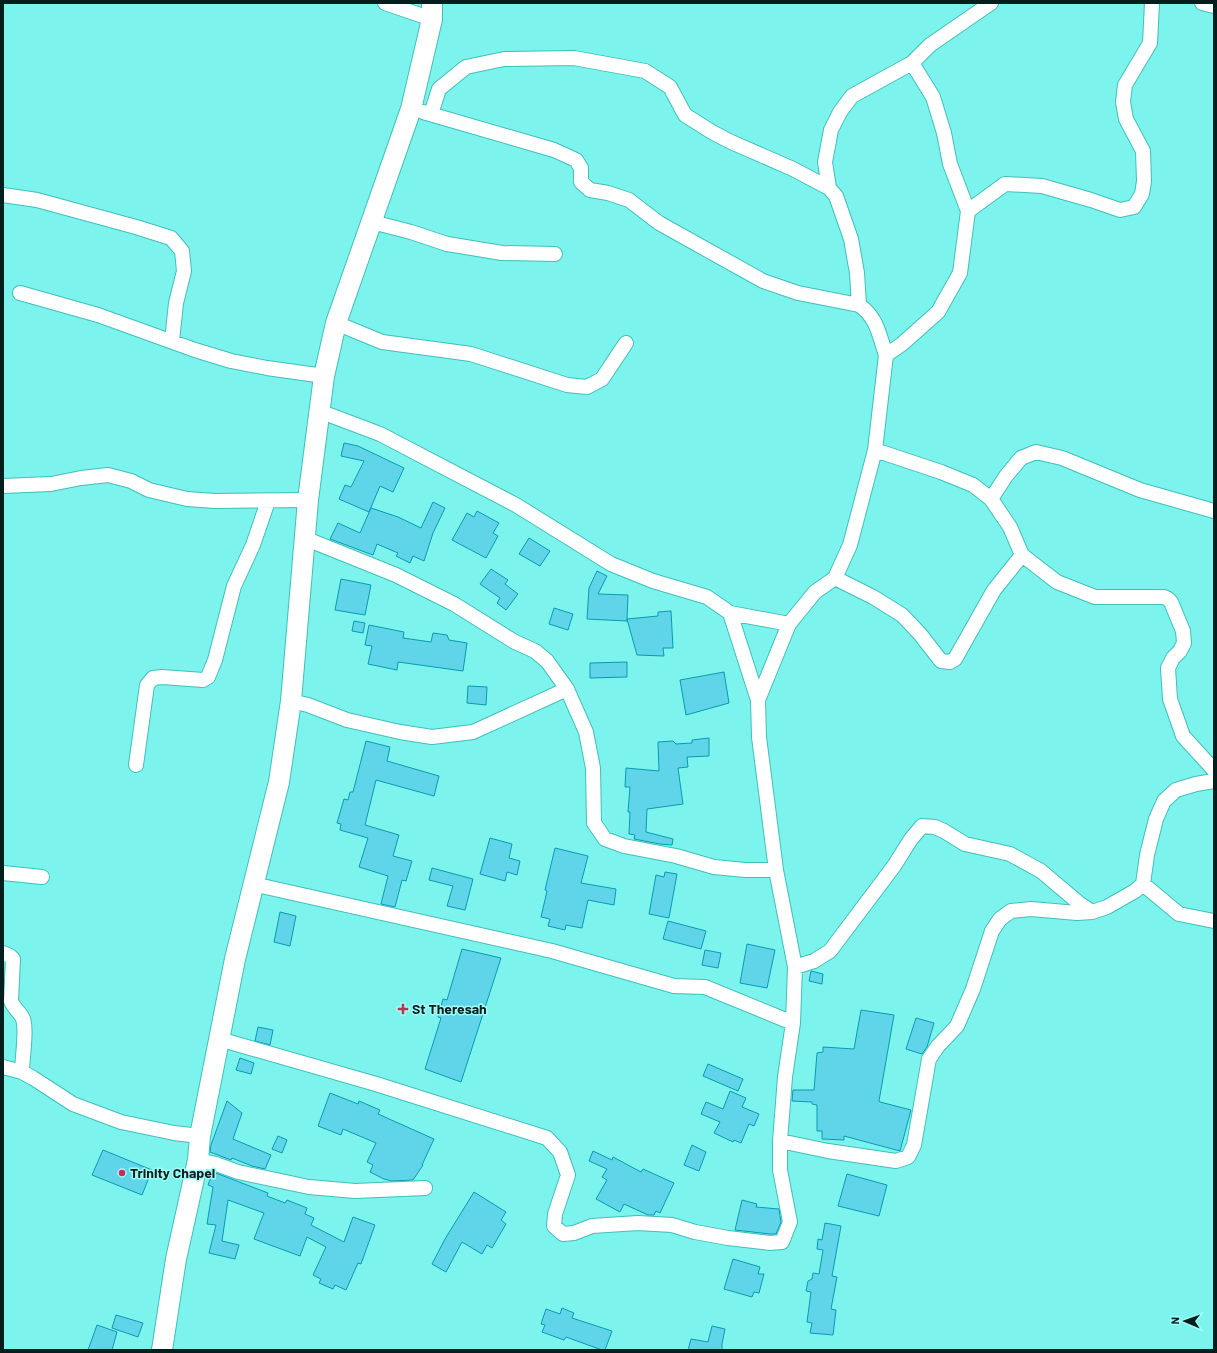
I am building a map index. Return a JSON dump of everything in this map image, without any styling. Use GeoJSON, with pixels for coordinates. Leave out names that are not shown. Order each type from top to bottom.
{"type":"FeatureCollection","features":[{"type":"Feature","properties":{"kind":"street"},"geometry":{"type":"LineString","coordinates":[[162,1350],[176,1259],[198,1160],[200,1136],[235,959],[279,782],[291,701],[304,538],[324,376],[336,323],[411,109],[432,11],[385,3]]}},
{"type":"Feature","properties":{"kind":"street"},"geometry":{"type":"LineString","coordinates":[[829,188],[826,162],[832,130],[840,112],[852,96],[912,63],[930,45],[991,3]]}},
{"type":"Feature","properties":{"kind":"street"},"geometry":{"type":"LineString","coordinates":[[968,211],[1005,184],[1042,186],[1120,210],[1134,207],[1142,194],[1144,181],[1143,151],[1126,119],[1122,102],[1125,85],[1150,43],[1152,3]]}},
{"type":"Feature","properties":{"kind":"street"},"geometry":{"type":"LineString","coordinates":[[1202,3],[1214,6]]}},
{"type":"Feature","properties":{"kind":"street"},"geometry":{"type":"LineString","coordinates":[[431,114],[439,89],[466,67],[504,59],[574,58],[645,70],[670,87],[685,115],[728,141],[793,169],[829,188],[836,196],[851,239],[857,273],[859,305]]}},
{"type":"Feature","properties":{"kind":"street"},"geometry":{"type":"LineString","coordinates":[[886,355],[902,344],[938,312],[960,273],[968,211],[950,164],[944,133],[933,97],[912,63]]}},
{"type":"Feature","properties":{"kind":"street"},"geometry":{"type":"LineString","coordinates":[[411,109],[554,150],[576,160],[581,168],[581,182],[590,190],[608,193],[629,200],[659,223],[763,281],[798,293],[859,305],[867,310],[873,318],[886,355],[875,450],[850,545],[835,578],[815,592],[789,624],[758,700]]}},
{"type":"Feature","properties":{"kind":"street"},"geometry":{"type":"LineString","coordinates":[[3,195],[37,200],[171,238],[182,250],[184,271],[176,303],[172,341]]}},
{"type":"Feature","properties":{"kind":"street"},"geometry":{"type":"LineString","coordinates":[[372,222],[411,232],[447,244],[502,252],[555,254]]}},
{"type":"Feature","properties":{"kind":"street"},"geometry":{"type":"LineString","coordinates":[[20,293],[98,315],[195,350],[231,361],[324,376]]}},
{"type":"Feature","properties":{"kind":"street"},"geometry":{"type":"LineString","coordinates":[[336,323],[382,342],[471,354],[567,385],[587,387],[602,379],[626,342]]}},
{"type":"Feature","properties":{"kind":"street"},"geometry":{"type":"LineString","coordinates":[[319,411],[380,434],[516,505],[611,564],[653,581],[708,597],[730,613],[789,624]]}},
{"type":"Feature","properties":{"kind":"street"},"geometry":{"type":"LineString","coordinates":[[875,450],[941,472],[973,485],[991,499],[1010,527],[1022,555],[1057,582],[1095,597],[1164,597],[1168,599],[1171,602],[1183,631],[1184,643],[1180,651],[1172,658],[1168,668],[1170,699],[1183,736],[1214,770]]}},
{"type":"Feature","properties":{"kind":"street"},"geometry":{"type":"LineString","coordinates":[[991,499],[1006,476],[1021,458],[1036,452],[1062,458],[1140,490],[1214,511]]}},
{"type":"Feature","properties":{"kind":"street"},"geometry":{"type":"LineString","coordinates":[[3,486],[51,484],[81,478],[108,475],[131,481],[149,490],[188,499],[214,501],[308,500]]}},
{"type":"Feature","properties":{"kind":"street"},"geometry":{"type":"LineString","coordinates":[[136,765],[147,685],[153,678],[162,677],[203,680],[208,677],[215,660],[234,586],[253,545],[268,500]]}},
{"type":"Feature","properties":{"kind":"street"},"geometry":{"type":"LineString","coordinates":[[304,538],[396,575],[454,604],[515,642],[535,651],[547,660],[567,689],[586,732],[593,768],[594,823],[605,839],[624,846],[676,856],[714,867],[744,870],[776,870]]}},
{"type":"Feature","properties":{"kind":"street"},"geometry":{"type":"LineString","coordinates":[[835,578],[873,597],[902,615],[920,634],[941,661],[950,662],[955,659],[994,590],[1022,555]]}},
{"type":"Feature","properties":{"kind":"street"},"geometry":{"type":"LineString","coordinates":[[219,1039],[376,1084],[547,1138],[560,1152],[568,1174],[555,1214],[554,1226],[563,1234],[574,1233],[592,1226],[638,1223],[672,1225],[695,1232],[728,1238],[770,1243],[782,1242],[790,1222],[780,1170],[780,1141],[784,1077],[793,1022],[795,967],[776,870],[759,737],[758,700],[730,613]]}},
{"type":"Feature","properties":{"kind":"street"},"geometry":{"type":"LineString","coordinates":[[291,701],[308,705],[347,720],[400,732],[432,737],[473,732],[567,689]]}},
{"type":"Feature","properties":{"kind":"street"},"geometry":{"type":"LineString","coordinates":[[780,1141],[828,1151],[896,1160],[908,1157],[914,1145],[929,1058],[957,1026],[973,989],[992,931],[1000,919],[1011,911],[1032,909],[1077,913],[1092,912],[1107,907],[1135,891],[1143,884],[1156,818],[1164,801],[1176,790],[1196,784],[1214,781]]}},
{"type":"Feature","properties":{"kind":"street"},"geometry":{"type":"LineString","coordinates":[[795,967],[814,961],[830,951],[922,826],[935,827],[964,844],[1010,854],[1041,871],[1080,904],[1092,912]]}},
{"type":"Feature","properties":{"kind":"street"},"geometry":{"type":"LineString","coordinates":[[3,873],[42,877]]}},
{"type":"Feature","properties":{"kind":"street"},"geometry":{"type":"LineString","coordinates":[[253,884],[552,951],[674,986],[705,987],[793,1022]]}},
{"type":"Feature","properties":{"kind":"street"},"geometry":{"type":"LineString","coordinates":[[1143,884],[1179,914],[1214,920]]}},
{"type":"Feature","properties":{"kind":"street"},"geometry":{"type":"LineString","coordinates":[[3,953],[13,959],[11,1001],[22,1018],[24,1026],[22,1072]]}},
{"type":"Feature","properties":{"kind":"street"},"geometry":{"type":"LineString","coordinates":[[3,1067],[22,1072],[73,1104],[121,1122],[174,1133],[200,1136]]}},
{"type":"Feature","properties":{"kind":"street"},"geometry":{"type":"LineString","coordinates":[[198,1160],[216,1164],[238,1172],[309,1187],[356,1191],[425,1188]]}},
{"type":"Feature","properties":{"kind":"building"},"geometry":{"type":"Polygon","coordinates":[[[344,443],[358,446],[404,468],[393,492],[380,486],[369,512],[339,499],[345,485],[351,487],[364,461],[341,456],[344,443]]]}},
{"type":"Feature","properties":{"kind":"building"},"geometry":{"type":"Polygon","coordinates":[[[433,502],[445,508],[433,533],[424,561],[413,556],[410,563],[396,556],[398,553],[377,544],[373,555],[330,539],[338,523],[360,533],[371,508],[398,517],[421,528],[433,502]]]}},
{"type":"Feature","properties":{"kind":"building"},"geometry":{"type":"Polygon","coordinates":[[[477,511],[499,523],[493,533],[498,536],[486,558],[452,540],[467,513],[474,517],[477,511]]]}},
{"type":"Feature","properties":{"kind":"building"},"geometry":{"type":"Polygon","coordinates":[[[529,538],[550,551],[540,566],[519,554],[529,538]]]}},
{"type":"Feature","properties":{"kind":"building"},"geometry":{"type":"Polygon","coordinates":[[[491,569],[508,580],[505,584],[518,594],[506,610],[497,603],[500,598],[480,584],[491,569]]]}},
{"type":"Feature","properties":{"kind":"building"},"geometry":{"type":"Polygon","coordinates":[[[597,571],[607,576],[598,594],[628,595],[627,621],[587,619],[589,588],[597,571]]]}},
{"type":"Feature","properties":{"kind":"building"},"geometry":{"type":"Polygon","coordinates":[[[341,579],[371,585],[365,615],[335,610],[341,579]]]}},
{"type":"Feature","properties":{"kind":"building"},"geometry":{"type":"Polygon","coordinates":[[[554,608],[573,614],[568,630],[549,624],[554,608]]]}},
{"type":"Feature","properties":{"kind":"building"},"geometry":{"type":"Polygon","coordinates":[[[671,611],[673,648],[663,648],[664,656],[637,655],[627,619],[658,616],[658,612],[671,611]]]}},
{"type":"Feature","properties":{"kind":"building"},"geometry":{"type":"Polygon","coordinates":[[[354,621],[365,623],[363,633],[352,631],[354,621]]]}},
{"type":"Feature","properties":{"kind":"building"},"geometry":{"type":"Polygon","coordinates":[[[369,625],[404,632],[403,638],[431,642],[433,633],[447,635],[449,640],[467,643],[463,671],[398,662],[397,670],[368,664],[372,646],[365,645],[369,625]]]}},
{"type":"Feature","properties":{"kind":"building"},"geometry":{"type":"Polygon","coordinates":[[[627,662],[627,677],[590,678],[590,663],[627,662]]]}},
{"type":"Feature","properties":{"kind":"building"},"geometry":{"type":"Polygon","coordinates":[[[724,672],[729,703],[686,715],[680,680],[724,672]]]}},
{"type":"Feature","properties":{"kind":"building"},"geometry":{"type":"Polygon","coordinates":[[[468,686],[487,687],[486,705],[467,703],[468,686]]]}},
{"type":"Feature","properties":{"kind":"building"},"geometry":{"type":"Polygon","coordinates":[[[709,738],[709,756],[687,757],[688,767],[678,768],[683,804],[647,809],[646,832],[673,839],[672,845],[634,839],[635,835],[629,834],[630,812],[628,812],[630,787],[625,787],[626,768],[659,771],[658,742],[673,741],[676,744],[692,743],[692,740],[709,738]]]}},
{"type":"Feature","properties":{"kind":"building"},"geometry":{"type":"Polygon","coordinates":[[[366,741],[390,747],[387,761],[439,776],[434,796],[376,780],[365,825],[399,835],[393,856],[412,861],[406,881],[402,880],[395,907],[381,904],[388,876],[359,867],[368,838],[340,830],[341,824],[337,823],[344,799],[348,800],[350,792],[353,792],[366,741]]]}},
{"type":"Feature","properties":{"kind":"building"},"geometry":{"type":"Polygon","coordinates":[[[490,838],[512,844],[509,858],[520,861],[517,875],[507,872],[505,881],[480,874],[490,838]]]}},
{"type":"Feature","properties":{"kind":"building"},"geometry":{"type":"Polygon","coordinates":[[[555,848],[588,856],[581,883],[616,889],[614,905],[588,900],[582,928],[566,925],[565,930],[548,926],[550,919],[541,917],[547,891],[545,890],[555,848]]]}},
{"type":"Feature","properties":{"kind":"building"},"geometry":{"type":"Polygon","coordinates":[[[432,868],[473,879],[465,910],[447,906],[453,886],[429,880],[432,868]]]}},
{"type":"Feature","properties":{"kind":"building"},"geometry":{"type":"Polygon","coordinates":[[[665,872],[677,874],[669,918],[649,914],[656,875],[664,877],[665,872]]]}},
{"type":"Feature","properties":{"kind":"building"},"geometry":{"type":"Polygon","coordinates":[[[280,912],[296,916],[290,946],[274,942],[280,912]]]}},
{"type":"Feature","properties":{"kind":"building"},"geometry":{"type":"Polygon","coordinates":[[[668,921],[706,931],[701,949],[663,939],[668,921]]]}},
{"type":"Feature","properties":{"kind":"building"},"geometry":{"type":"Polygon","coordinates":[[[747,944],[775,950],[767,988],[740,983],[747,944]]]}},
{"type":"Feature","properties":{"kind":"building"},"geometry":{"type":"Polygon","coordinates":[[[462,949],[501,958],[461,1082],[425,1069],[441,1018],[438,1017],[443,999],[447,1000],[462,949]]]}},
{"type":"Feature","properties":{"kind":"building"},"geometry":{"type":"Polygon","coordinates":[[[705,950],[721,953],[718,968],[702,965],[705,950]]]}},
{"type":"Feature","properties":{"kind":"building"},"geometry":{"type":"Polygon","coordinates":[[[811,971],[823,974],[822,984],[809,981],[811,971]]]}},
{"type":"Feature","properties":{"kind":"building"},"geometry":{"type":"Polygon","coordinates":[[[861,1010],[894,1015],[879,1101],[911,1110],[900,1151],[844,1136],[844,1140],[822,1139],[822,1131],[817,1131],[817,1105],[812,1104],[812,1102],[792,1101],[793,1090],[814,1090],[817,1053],[823,1052],[823,1047],[854,1049],[861,1010]]]}},
{"type":"Feature","properties":{"kind":"building"},"geometry":{"type":"Polygon","coordinates":[[[916,1018],[934,1023],[927,1047],[922,1054],[906,1049],[916,1018]]]}},
{"type":"Feature","properties":{"kind":"building"},"geometry":{"type":"Polygon","coordinates":[[[258,1027],[273,1030],[270,1045],[255,1041],[258,1027]]]}},
{"type":"Feature","properties":{"kind":"building"},"geometry":{"type":"Polygon","coordinates":[[[240,1058],[254,1063],[251,1074],[236,1070],[240,1058]]]}},
{"type":"Feature","properties":{"kind":"building"},"geometry":{"type":"Polygon","coordinates":[[[708,1064],[743,1079],[738,1091],[703,1076],[708,1064]]]}},
{"type":"Feature","properties":{"kind":"building"},"geometry":{"type":"Polygon","coordinates":[[[730,1091],[746,1098],[742,1107],[759,1114],[754,1126],[749,1124],[741,1143],[734,1140],[733,1142],[714,1133],[720,1122],[701,1114],[706,1102],[723,1109],[730,1091]]]}},
{"type":"Feature","properties":{"kind":"building"},"geometry":{"type":"Polygon","coordinates":[[[330,1093],[358,1104],[359,1101],[380,1110],[378,1114],[434,1139],[423,1165],[413,1180],[392,1181],[370,1172],[373,1165],[367,1162],[376,1143],[343,1129],[341,1135],[318,1126],[330,1093]]]}},
{"type":"Feature","properties":{"kind":"building"},"geometry":{"type":"Polygon","coordinates":[[[227,1101],[242,1113],[233,1139],[271,1155],[265,1169],[252,1166],[232,1158],[231,1160],[210,1152],[211,1145],[227,1101]]]}},
{"type":"Feature","properties":{"kind":"building"},"geometry":{"type":"Polygon","coordinates":[[[278,1136],[287,1140],[282,1153],[272,1149],[278,1136]]]}},
{"type":"Feature","properties":{"kind":"building"},"geometry":{"type":"Polygon","coordinates":[[[692,1145],[706,1152],[699,1171],[684,1165],[692,1145]]]}},
{"type":"Feature","properties":{"kind":"building","name":"Trinity Chapel"},"geometry":{"type":"Polygon","coordinates":[[[103,1150],[152,1170],[142,1195],[92,1175],[103,1150]]]}},
{"type":"Feature","properties":{"kind":"building"},"geometry":{"type":"Polygon","coordinates":[[[593,1151],[612,1160],[613,1157],[641,1172],[643,1169],[674,1183],[660,1213],[656,1211],[654,1215],[648,1215],[624,1204],[620,1212],[596,1199],[607,1180],[602,1177],[607,1169],[589,1161],[593,1151]]]}},
{"type":"Feature","properties":{"kind":"building"},"geometry":{"type":"Polygon","coordinates":[[[213,1172],[268,1193],[267,1196],[285,1203],[287,1200],[307,1208],[305,1214],[314,1218],[311,1225],[344,1242],[353,1217],[375,1225],[361,1264],[358,1263],[346,1290],[335,1285],[333,1289],[319,1283],[321,1279],[313,1275],[326,1247],[307,1237],[300,1256],[254,1239],[264,1213],[228,1200],[222,1241],[239,1245],[235,1259],[209,1253],[216,1225],[207,1224],[213,1187],[208,1185],[213,1172]]]}},
{"type":"Feature","properties":{"kind":"building"},"geometry":{"type":"Polygon","coordinates":[[[847,1174],[887,1185],[879,1216],[838,1206],[847,1174]]]}},
{"type":"Feature","properties":{"kind":"building"},"geometry":{"type":"Polygon","coordinates":[[[474,1192],[506,1212],[501,1220],[506,1224],[492,1248],[487,1245],[482,1254],[462,1242],[446,1272],[432,1264],[445,1239],[474,1192]]]}},
{"type":"Feature","properties":{"kind":"building"},"geometry":{"type":"Polygon","coordinates":[[[742,1200],[757,1204],[756,1207],[779,1209],[781,1222],[776,1234],[735,1230],[742,1200]]]}},
{"type":"Feature","properties":{"kind":"building"},"geometry":{"type":"Polygon","coordinates":[[[825,1223],[841,1226],[832,1276],[837,1277],[831,1309],[836,1310],[833,1335],[810,1333],[812,1323],[807,1322],[811,1292],[806,1291],[808,1281],[812,1279],[813,1273],[819,1274],[823,1250],[817,1249],[818,1239],[822,1240],[825,1223]]]}},
{"type":"Feature","properties":{"kind":"building"},"geometry":{"type":"Polygon","coordinates":[[[733,1259],[760,1267],[758,1274],[764,1274],[759,1293],[754,1292],[752,1297],[724,1289],[733,1259]]]}},
{"type":"Feature","properties":{"kind":"building"},"geometry":{"type":"Polygon","coordinates":[[[562,1308],[574,1313],[572,1318],[612,1331],[605,1350],[566,1337],[564,1340],[542,1332],[545,1325],[541,1324],[546,1309],[560,1314],[562,1308]]]}},
{"type":"Feature","properties":{"kind":"building"},"geometry":{"type":"Polygon","coordinates":[[[116,1315],[143,1323],[138,1337],[112,1328],[116,1315]]]}},
{"type":"Feature","properties":{"kind":"building"},"geometry":{"type":"Polygon","coordinates":[[[97,1325],[117,1332],[112,1350],[88,1350],[97,1325]]]}},
{"type":"Feature","properties":{"kind":"building"},"geometry":{"type":"Polygon","coordinates":[[[712,1326],[725,1329],[722,1350],[688,1350],[691,1339],[708,1342],[712,1326]]]}},
{"type":"Feature","properties":{"kind":"place","name":"St Theresah"},"geometry":{"type":"Point","coordinates":[403,1009]}},
{"type":"Feature","properties":{"kind":"place","name":"Trinity Chapel"},"geometry":{"type":"Point","coordinates":[122,1173]}}]}
